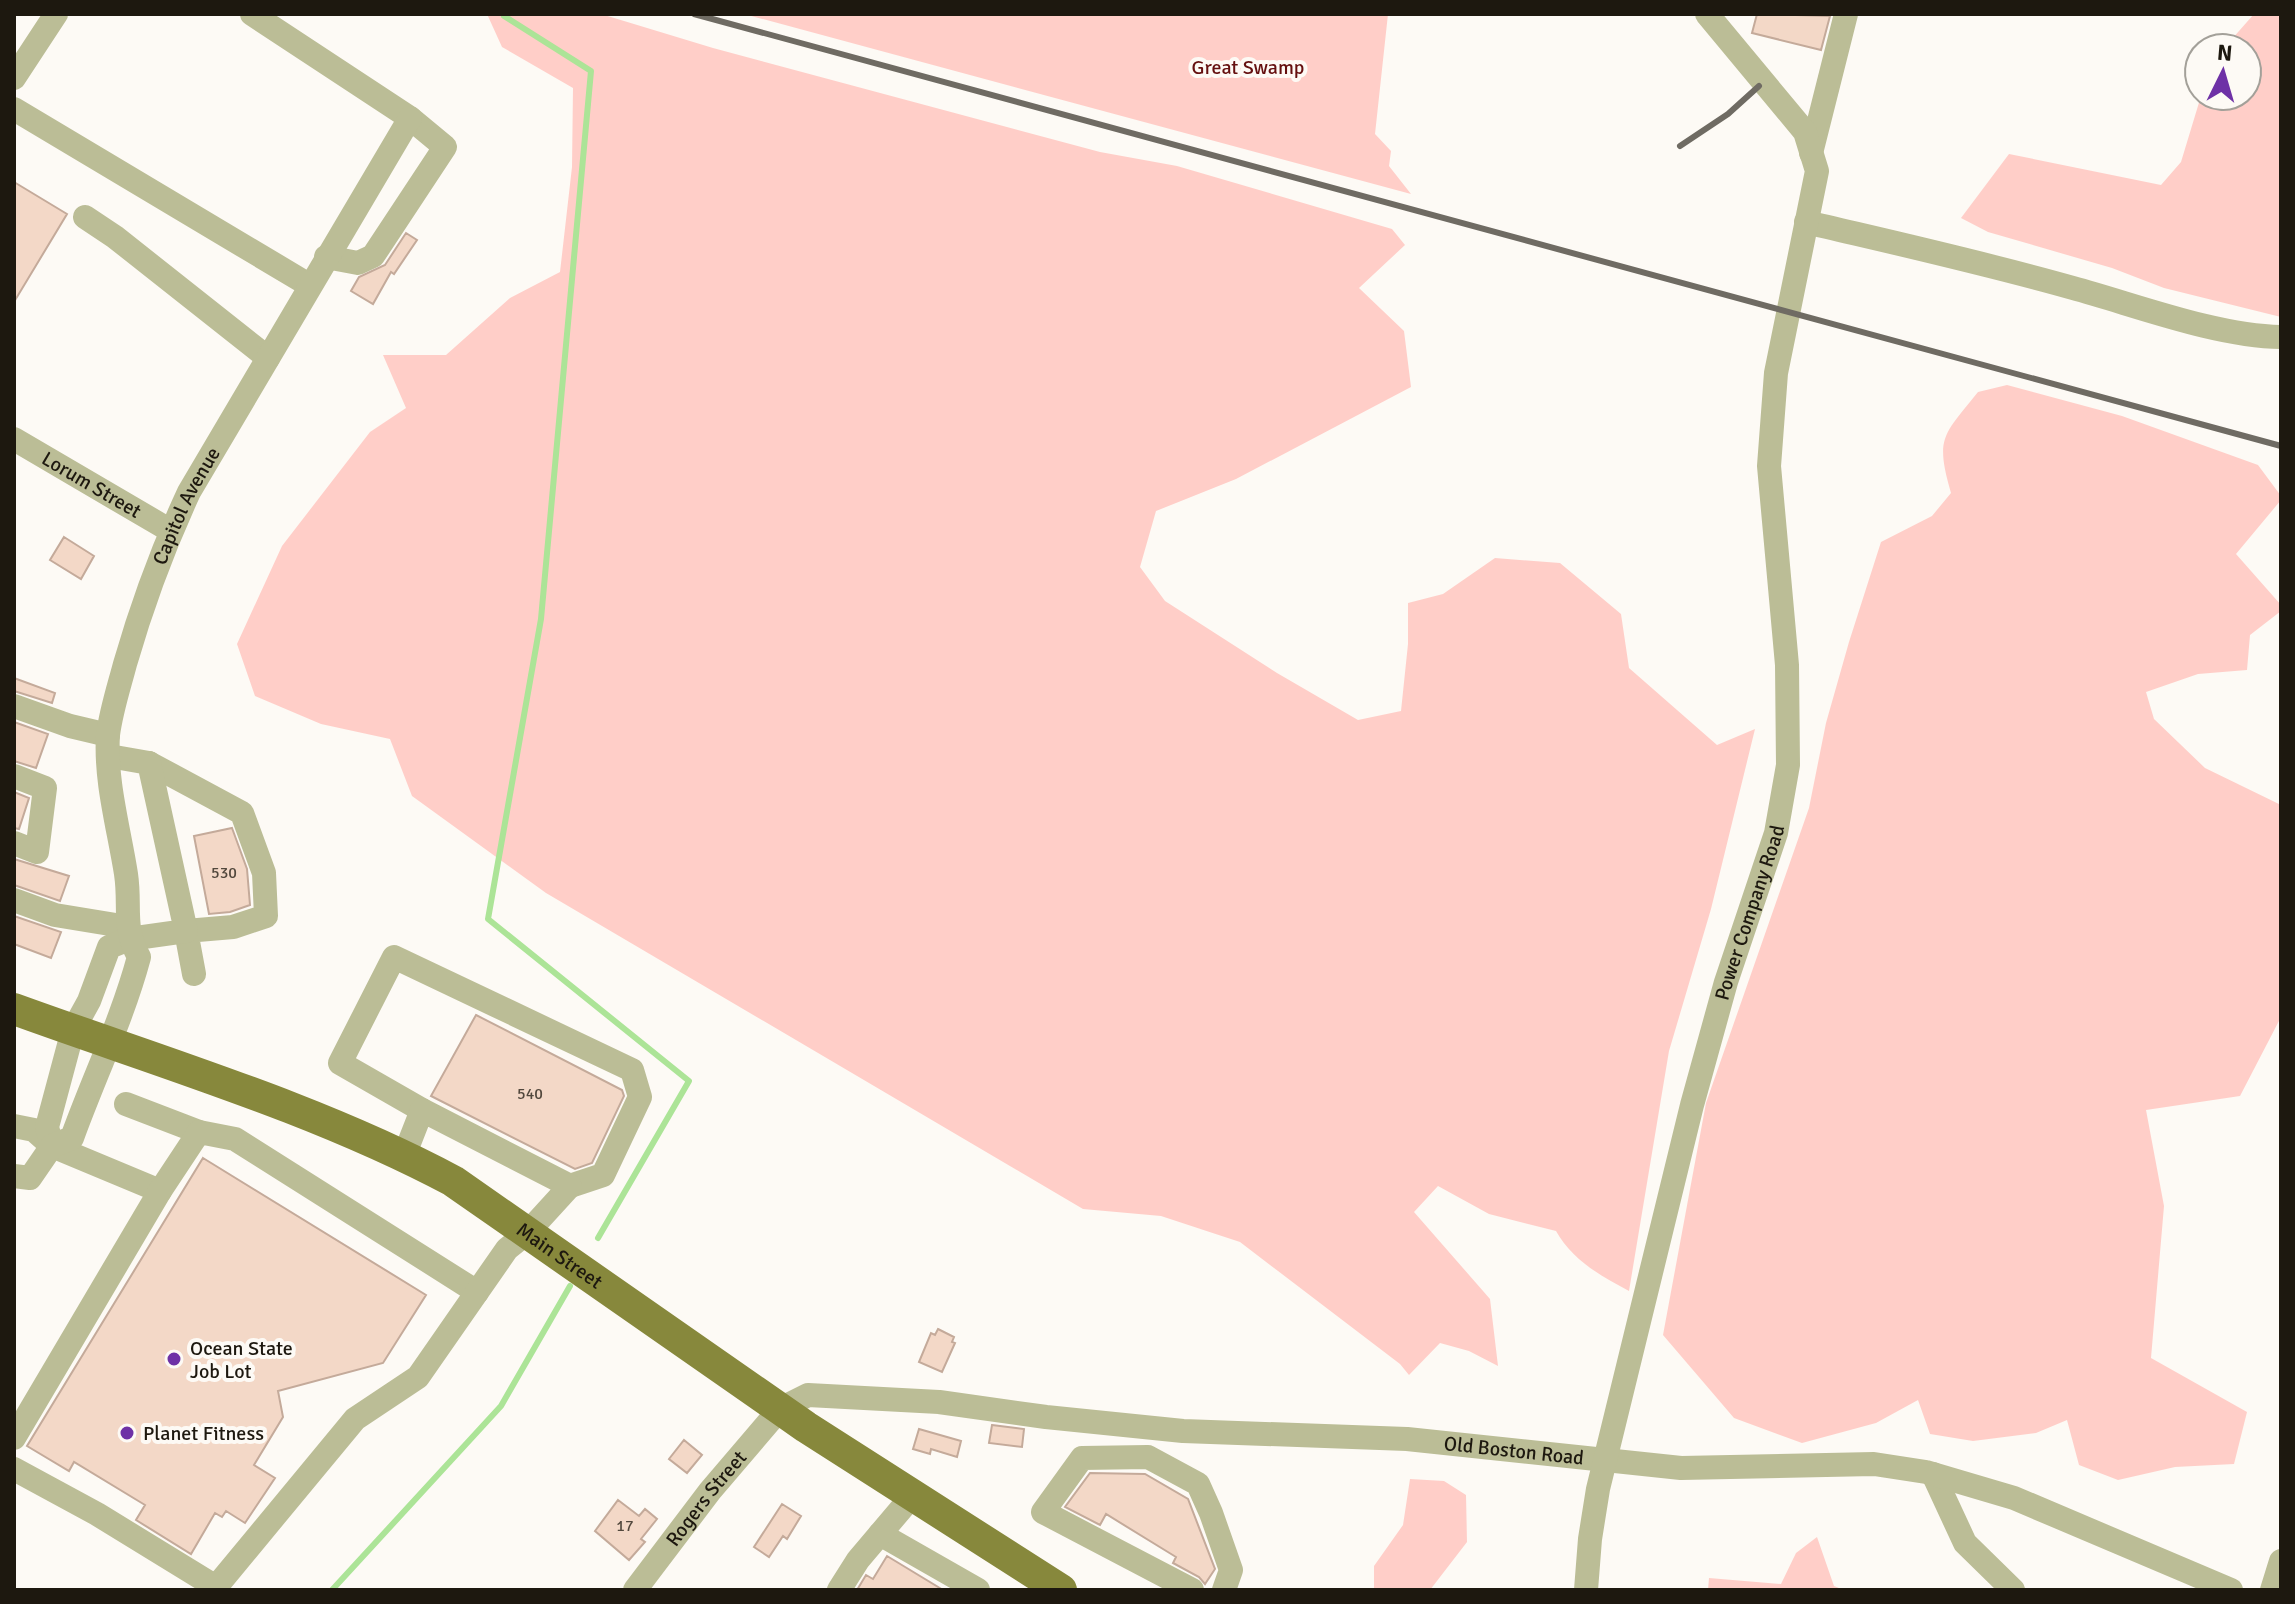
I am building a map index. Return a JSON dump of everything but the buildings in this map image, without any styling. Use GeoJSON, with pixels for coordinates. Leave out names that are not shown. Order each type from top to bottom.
{"type":"FeatureCollection","features":[{"type":"Feature","properties":{"kind":"main road","name":"Main Street"},"geometry":{"type":"LineString","coordinates":[[14,1009],[307,1115],[404,1156],[453,1181],[780,1409],[1061,1590]]}},
{"type":"Feature","properties":{"kind":"street"},"geometry":{"type":"LineString","coordinates":[[14,78],[56,14]]}},
{"type":"Feature","properties":{"kind":"street"},"geometry":{"type":"LineString","coordinates":[[252,14],[410,118],[445,147],[373,256],[358,263],[326,257]]}},
{"type":"Feature","properties":{"kind":"street"},"geometry":{"type":"LineString","coordinates":[[1707,14],[1805,132],[1811,153]]}},
{"type":"Feature","properties":{"kind":"street"},"geometry":{"type":"LineString","coordinates":[[1811,153],[1846,14]]}},
{"type":"Feature","properties":{"kind":"street"},"geometry":{"type":"LineString","coordinates":[[14,109],[309,285]]}},
{"type":"Feature","properties":{"kind":"street","name":"Capitol Avenue"},"geometry":{"type":"LineString","coordinates":[[14,1176],[30,1178],[52,1146],[72,1138],[125,1008],[139,957],[129,933],[127,881],[110,786],[109,745],[116,695],[135,629],[171,531],[189,492],[410,118]]}},
{"type":"Feature","properties":{"kind":"street","name":"Power Company Road"},"geometry":{"type":"LineString","coordinates":[[1586,1590],[1598,1489],[1692,1105],[1726,982],[1776,833],[1788,765],[1787,665],[1769,466],[1776,373],[1817,171],[1811,153]]}},
{"type":"Feature","properties":{"kind":"street"},"geometry":{"type":"LineString","coordinates":[[85,217],[115,237],[268,358]]}},
{"type":"Feature","properties":{"kind":"street"},"geometry":{"type":"LineString","coordinates":[[1806,222],[2069,286],[2199,323],[2281,337]]}},
{"type":"Feature","properties":{"kind":"street","name":"Lorum Street"},"geometry":{"type":"LineString","coordinates":[[14,439],[171,531]]}},
{"type":"Feature","properties":{"kind":"street"},"geometry":{"type":"LineString","coordinates":[[14,706],[70,726],[149,763],[242,813],[264,873],[266,916],[233,927],[129,933],[55,915],[14,900]]}},
{"type":"Feature","properties":{"kind":"street"},"geometry":{"type":"LineString","coordinates":[[149,763],[194,974]]}},
{"type":"Feature","properties":{"kind":"street"},"geometry":{"type":"LineString","coordinates":[[14,776],[45,788],[37,852],[14,843]]}},
{"type":"Feature","properties":{"kind":"street"},"geometry":{"type":"LineString","coordinates":[[52,1146],[47,1127],[73,1030],[89,1001],[109,947],[129,933]]}},
{"type":"Feature","properties":{"kind":"street"},"geometry":{"type":"LineString","coordinates":[[14,1469],[97,1514],[216,1587],[355,1419],[418,1377],[507,1249],[528,1232],[570,1186],[603,1175],[640,1097],[632,1070],[394,957],[340,1063],[422,1110],[570,1186]]}},
{"type":"Feature","properties":{"kind":"street"},"geometry":{"type":"LineString","coordinates":[[126,1104],[199,1132],[235,1139],[477,1292]]}},
{"type":"Feature","properties":{"kind":"street"},"geometry":{"type":"LineString","coordinates":[[404,1156],[422,1110]]}},
{"type":"Feature","properties":{"kind":"street"},"geometry":{"type":"LineString","coordinates":[[14,1126],[34,1130],[52,1146],[160,1191]]}},
{"type":"Feature","properties":{"kind":"street"},"geometry":{"type":"LineString","coordinates":[[14,1438],[160,1191],[199,1132]]}},
{"type":"Feature","properties":{"kind":"street","name":"Old Boston Road"},"geometry":{"type":"LineString","coordinates":[[780,1409],[808,1395],[850,1396],[939,1402],[1148,1427],[1309,1437],[1407,1439],[1681,1468],[1874,1464],[1933,1474],[2014,1498],[2231,1590]]}},
{"type":"Feature","properties":{"kind":"street","name":"Rogers Street"},"geometry":{"type":"LineString","coordinates":[[635,1590],[710,1491],[780,1409]]}},
{"type":"Feature","properties":{"kind":"street"},"geometry":{"type":"LineString","coordinates":[[1148,1427],[1148,1457]]}},
{"type":"Feature","properties":{"kind":"street"},"geometry":{"type":"LineString","coordinates":[[1192,1590],[1043,1512],[1082,1458],[1148,1457],[1198,1484],[1231,1570],[1224,1590]]}},
{"type":"Feature","properties":{"kind":"street"},"geometry":{"type":"LineString","coordinates":[[1933,1474],[1965,1543],[2013,1590]]}},
{"type":"Feature","properties":{"kind":"street"},"geometry":{"type":"LineString","coordinates":[[839,1590],[858,1560],[913,1495]]}},
{"type":"Feature","properties":{"kind":"street"},"geometry":{"type":"LineString","coordinates":[[880,1534],[978,1590]]}},
{"type":"Feature","properties":{"kind":"street"},"geometry":{"type":"LineString","coordinates":[[2272,1590],[2281,1561]]}},
{"type":"Feature","properties":{"kind":"green space"},"geometry":{"type":"Polygon","coordinates":[[[487,14],[601,14],[713,48],[1100,152],[1177,166],[1392,229],[1405,245],[1359,288],[1404,331],[1411,387],[1236,479],[1156,511],[1140,567],[1165,601],[1277,673],[1358,720],[1401,711],[1408,644],[1408,603],[1443,594],[1495,558],[1560,563],[1621,614],[1629,668],[1717,745],[1755,729],[1711,909],[1669,1051],[1629,1291],[1579,1259],[1556,1231],[1489,1214],[1438,1186],[1414,1212],[1490,1299],[1498,1366],[1469,1351],[1440,1343],[1409,1375],[1400,1364],[1240,1242],[1161,1216],[1083,1209],[546,893],[412,796],[390,739],[321,724],[255,696],[237,644],[282,546],[370,432],[406,408],[383,355],[446,355],[510,298],[560,272],[572,167],[573,88],[502,47],[487,14]]]}},
{"type":"Feature","properties":{"kind":"green space","name":"Great Swamp"},"geometry":{"type":"Polygon","coordinates":[[[744,14],[1388,14],[1375,134],[1391,151],[1389,166],[1411,194],[744,14]]]}},
{"type":"Feature","properties":{"kind":"green space"},"geometry":{"type":"Polygon","coordinates":[[[2254,14],[2281,14],[2281,317],[2164,288],[2112,268],[1988,232],[1961,218],[2009,154],[2161,185],[2181,162],[2196,112],[2263,112],[2263,32],[2238,32],[2254,14]]]}},
{"type":"Feature","properties":{"kind":"green space"},"geometry":{"type":"Polygon","coordinates":[[[2007,385],[2122,416],[2258,465],[2281,496],[2281,500],[2236,554],[2281,605],[2281,611],[2250,635],[2247,670],[2198,674],[2146,692],[2154,719],[2205,768],[2281,805],[2281,1017],[2240,1096],[2146,1110],[2164,1206],[2151,1358],[2247,1412],[2234,1464],[2175,1467],[2118,1480],[2079,1465],[2067,1420],[2036,1433],[1973,1441],[1930,1434],[1918,1400],[1876,1423],[1802,1443],[1734,1418],[1663,1335],[1706,1103],[1809,808],[1826,723],[1881,542],[1932,516],[1951,493],[1944,460],[1945,438],[1978,392],[2007,385]]]}},
{"type":"Feature","properties":{"kind":"green space"},"geometry":{"type":"Polygon","coordinates":[[[1410,1479],[1444,1481],[1466,1495],[1467,1542],[1430,1590],[1374,1590],[1374,1566],[1403,1525],[1410,1479]]]}},
{"type":"Feature","properties":{"kind":"green space"},"geometry":{"type":"Polygon","coordinates":[[[1817,1537],[1834,1586],[1844,1590],[1708,1590],[1709,1578],[1781,1584],[1796,1553],[1817,1537]]]}},
{"type":"Feature","properties":{"kind":"waterway"},"geometry":{"type":"LineString","coordinates":[[504,16],[591,71],[541,619],[488,919],[689,1081],[598,1238]]}},
{"type":"Feature","properties":{"kind":"waterway"},"geometry":{"type":"LineString","coordinates":[[332,1590],[501,1406],[570,1286]]}},
{"type":"Feature","properties":{"kind":"railway"},"geometry":{"type":"LineString","coordinates":[[694,14],[2281,446]]}},
{"type":"Feature","properties":{"kind":"railway"},"geometry":{"type":"LineString","coordinates":[[1680,146],[1728,114],[1759,86]]}},
{"type":"Feature","properties":{"kind":"place","name":"Ocean State Job Lot"},"geometry":{"type":"Point","coordinates":[174,1359]}},
{"type":"Feature","properties":{"kind":"place","name":"Planet Fitness"},"geometry":{"type":"Point","coordinates":[127,1433]}}]}
